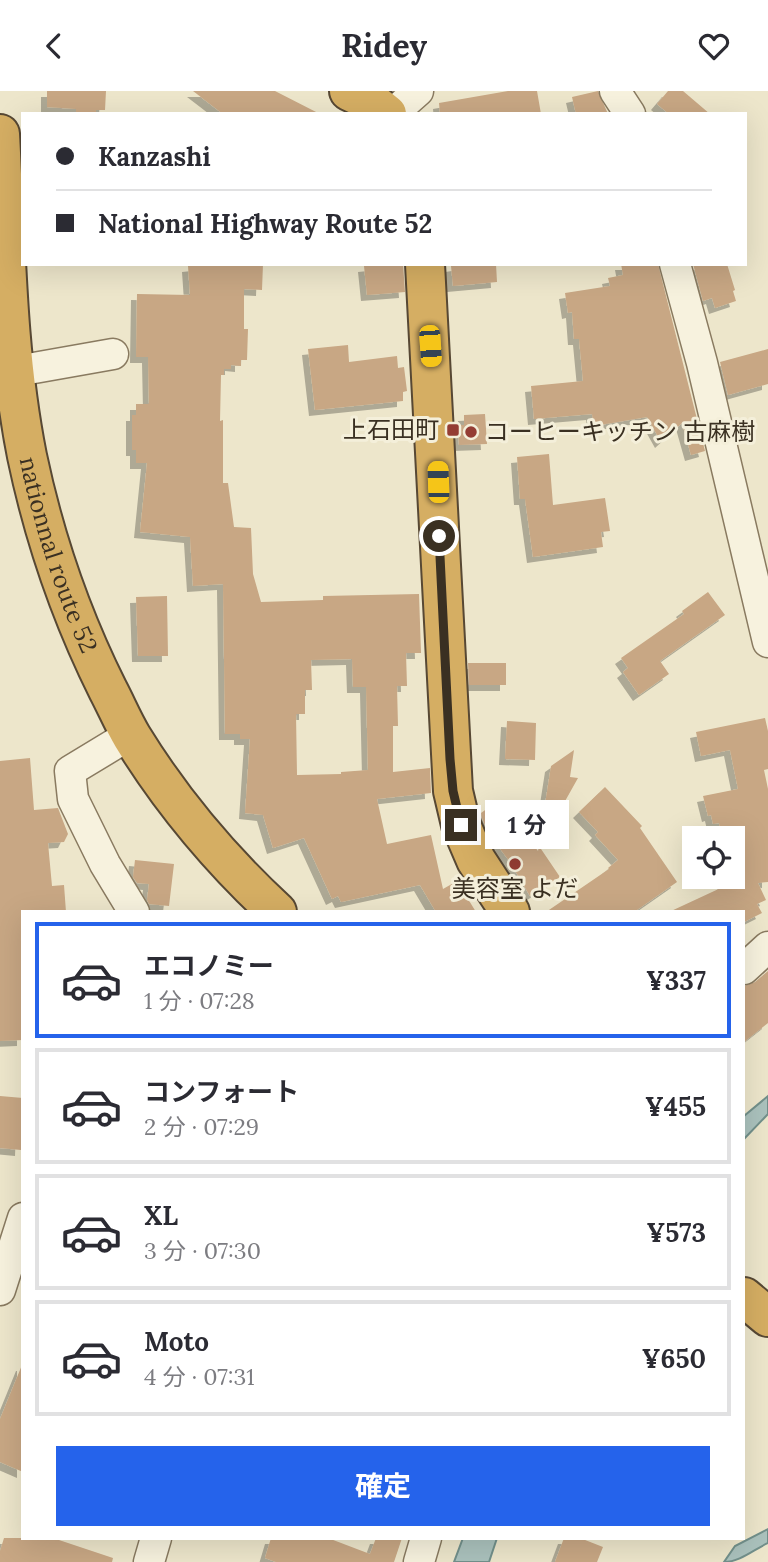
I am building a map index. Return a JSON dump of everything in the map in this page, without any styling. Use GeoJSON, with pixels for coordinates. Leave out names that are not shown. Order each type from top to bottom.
{"type":"FeatureCollection","features":[{"type":"Feature","properties":{"kind":"highway"},"geometry":{"type":"LineString","coordinates":[[349,91],[387,112]]}},
{"type":"Feature","properties":{"kind":"highway","name":"nationnal route 52"},"geometry":{"type":"LineString","coordinates":[[0,134],[8,373],[45,529],[70,605],[98,670],[131,734],[155,772],[195,825],[275,910]]}},
{"type":"Feature","properties":{"kind":"highway"},"geometry":{"type":"LineString","coordinates":[[425,266],[453,791],[461,825],[476,860],[509,910]]}},
{"type":"Feature","properties":{"kind":"highway"},"geometry":{"type":"LineString","coordinates":[[745,1298],[768,1317]]}},
{"type":"Feature","properties":{"kind":"street"},"geometry":{"type":"LineString","coordinates":[[392,112],[418,91]]}},
{"type":"Feature","properties":{"kind":"street"},"geometry":{"type":"LineString","coordinates":[[615,91],[630,112]]}},
{"type":"Feature","properties":{"kind":"street"},"geometry":{"type":"LineString","coordinates":[[676,266],[702,363],[768,642]]}},
{"type":"Feature","properties":{"kind":"street"},"geometry":{"type":"LineString","coordinates":[[8,373],[113,354]]}},
{"type":"Feature","properties":{"kind":"street"},"geometry":{"type":"LineString","coordinates":[[131,734],[70,771],[73,799],[105,864],[133,910]]}},
{"type":"Feature","properties":{"kind":"street"},"geometry":{"type":"LineString","coordinates":[[745,968],[768,947]]}},
{"type":"Feature","properties":{"kind":"street"},"geometry":{"type":"LineString","coordinates":[[0,1290],[21,1224]]}},
{"type":"Feature","properties":{"kind":"street"},"geometry":{"type":"LineString","coordinates":[[149,1562],[155,1540]]}},
{"type":"Feature","properties":{"kind":"street"},"geometry":{"type":"LineString","coordinates":[[419,1562],[425,1540]]}},
{"type":"Feature","properties":{"kind":"water"},"geometry":{"type":"Polygon","coordinates":[[[768,1096],[768,1114],[745,1138],[745,1115],[768,1096]]]}},
{"type":"Feature","properties":{"kind":"water"},"geometry":{"type":"Polygon","coordinates":[[[768,1529],[768,1543],[741,1558],[724,1562],[735,1546],[768,1529]]]}},
{"type":"Feature","properties":{"kind":"water"},"geometry":{"type":"Polygon","coordinates":[[[462,1540],[496,1540],[489,1562],[454,1562],[462,1540]]]}},
{"type":"Feature","properties":{"kind":"building"},"geometry":{"type":"Polygon","coordinates":[[[47,91],[106,91],[105,110],[76,112],[76,109],[47,107],[47,91]]]}},
{"type":"Feature","properties":{"kind":"building"},"geometry":{"type":"Polygon","coordinates":[[[193,91],[275,91],[316,112],[220,112],[193,91]]]}},
{"type":"Feature","properties":{"kind":"building"},"geometry":{"type":"Polygon","coordinates":[[[508,91],[537,91],[541,112],[440,112],[439,103],[508,91]]]}},
{"type":"Feature","properties":{"kind":"building"},"geometry":{"type":"Polygon","coordinates":[[[598,91],[607,112],[576,112],[572,97],[598,91]]]}},
{"type":"Feature","properties":{"kind":"building"},"geometry":{"type":"Polygon","coordinates":[[[668,91],[683,91],[708,112],[667,112],[657,104],[668,91]]]}},
{"type":"Feature","properties":{"kind":"building"},"geometry":{"type":"Polygon","coordinates":[[[188,266],[263,266],[262,290],[244,289],[244,329],[248,329],[247,360],[241,360],[241,366],[231,365],[231,369],[224,369],[224,375],[221,375],[220,421],[223,420],[223,483],[228,483],[234,527],[251,528],[253,574],[261,602],[323,600],[323,596],[419,594],[421,653],[406,653],[407,686],[397,686],[398,726],[393,726],[393,772],[430,768],[431,793],[377,799],[387,844],[431,835],[443,889],[457,881],[475,910],[435,910],[420,885],[341,902],[338,896],[332,899],[304,838],[273,848],[263,815],[245,813],[250,739],[240,739],[240,734],[225,734],[223,584],[193,586],[190,537],[140,532],[147,463],[136,463],[136,450],[132,450],[132,415],[136,415],[136,404],[149,404],[148,357],[136,357],[137,294],[190,295],[188,266]],[[352,659],[311,660],[312,690],[305,690],[305,714],[296,714],[297,775],[368,770],[366,687],[353,687],[352,659]]]}},
{"type":"Feature","properties":{"kind":"building"},"geometry":{"type":"Polygon","coordinates":[[[364,266],[403,266],[405,292],[367,295],[364,266]]]}},
{"type":"Feature","properties":{"kind":"building"},"geometry":{"type":"Polygon","coordinates":[[[451,266],[496,266],[497,282],[453,286],[451,266]]]}},
{"type":"Feature","properties":{"kind":"building"},"geometry":{"type":"Polygon","coordinates":[[[621,266],[659,266],[705,451],[691,455],[682,423],[661,442],[647,417],[594,426],[592,414],[534,419],[531,386],[583,381],[579,339],[574,339],[572,312],[568,313],[565,293],[610,286],[608,278],[623,275],[621,266]]]}},
{"type":"Feature","properties":{"kind":"building"},"geometry":{"type":"Polygon","coordinates":[[[694,266],[728,266],[736,301],[715,308],[712,298],[703,301],[694,266]]]}},
{"type":"Feature","properties":{"kind":"building"},"geometry":{"type":"Polygon","coordinates":[[[348,345],[349,362],[397,356],[398,368],[404,367],[407,391],[403,392],[403,401],[315,410],[308,349],[348,345]]]}},
{"type":"Feature","properties":{"kind":"building"},"geometry":{"type":"Polygon","coordinates":[[[768,349],[768,384],[728,395],[720,362],[768,349]]]}},
{"type":"Feature","properties":{"kind":"building"},"geometry":{"type":"Polygon","coordinates":[[[485,414],[487,444],[459,445],[458,425],[464,425],[464,415],[485,414]]]}},
{"type":"Feature","properties":{"kind":"building"},"geometry":{"type":"Polygon","coordinates":[[[549,454],[553,505],[605,498],[610,531],[601,532],[603,547],[533,557],[525,499],[520,499],[517,457],[549,454]]]}},
{"type":"Feature","properties":{"kind":"building"},"geometry":{"type":"Polygon","coordinates":[[[708,592],[725,615],[660,661],[669,674],[639,695],[623,672],[628,668],[621,658],[684,614],[682,611],[708,592]]]}},
{"type":"Feature","properties":{"kind":"building"},"geometry":{"type":"Polygon","coordinates":[[[167,596],[168,656],[138,656],[136,597],[167,596]]]}},
{"type":"Feature","properties":{"kind":"building"},"geometry":{"type":"Polygon","coordinates":[[[468,663],[506,663],[506,685],[469,685],[468,663]]]}},
{"type":"Feature","properties":{"kind":"building"},"geometry":{"type":"Polygon","coordinates":[[[765,718],[768,731],[768,769],[764,770],[768,789],[768,882],[758,883],[766,900],[757,904],[762,913],[745,922],[745,910],[673,910],[719,889],[745,889],[745,826],[713,824],[703,796],[738,789],[730,750],[701,756],[696,732],[765,718]]]}},
{"type":"Feature","properties":{"kind":"building"},"geometry":{"type":"Polygon","coordinates":[[[507,721],[536,723],[535,760],[505,759],[507,721]]]}},
{"type":"Feature","properties":{"kind":"building"},"geometry":{"type":"Polygon","coordinates":[[[574,750],[570,777],[578,778],[541,844],[539,843],[551,766],[574,750]]]}},
{"type":"Feature","properties":{"kind":"building"},"geometry":{"type":"Polygon","coordinates":[[[30,758],[34,810],[58,808],[68,834],[64,842],[48,843],[52,886],[64,885],[66,910],[21,910],[21,1040],[0,1041],[0,761],[30,758]]]}},
{"type":"Feature","properties":{"kind":"building"},"geometry":{"type":"Polygon","coordinates":[[[605,787],[642,826],[640,828],[677,882],[637,910],[549,910],[618,860],[595,835],[598,832],[579,812],[605,787]]]}},
{"type":"Feature","properties":{"kind":"building"},"geometry":{"type":"Polygon","coordinates":[[[502,803],[538,851],[539,846],[560,877],[530,896],[489,834],[482,818],[481,813],[492,805],[494,808],[502,803]]]}},
{"type":"Feature","properties":{"kind":"building"},"geometry":{"type":"Polygon","coordinates":[[[135,860],[174,864],[169,906],[149,904],[149,884],[137,883],[133,877],[135,860]]]}},
{"type":"Feature","properties":{"kind":"building"},"geometry":{"type":"Polygon","coordinates":[[[768,971],[768,1023],[745,1041],[745,986],[755,982],[768,971]]]}},
{"type":"Feature","properties":{"kind":"building"},"geometry":{"type":"Polygon","coordinates":[[[0,1096],[21,1098],[21,1150],[0,1148],[0,1096]]]}},
{"type":"Feature","properties":{"kind":"building"},"geometry":{"type":"Polygon","coordinates":[[[21,1367],[21,1471],[0,1462],[0,1419],[21,1367]]]}},
{"type":"Feature","properties":{"kind":"building"},"geometry":{"type":"Polygon","coordinates":[[[4,1538],[59,1540],[113,1558],[112,1562],[0,1562],[4,1538]]]}},
{"type":"Feature","properties":{"kind":"building"},"geometry":{"type":"Polygon","coordinates":[[[270,1540],[333,1540],[370,1554],[375,1540],[401,1540],[394,1562],[276,1562],[265,1558],[270,1540]]]}},
{"type":"Feature","properties":{"kind":"building"},"geometry":{"type":"Polygon","coordinates":[[[563,1540],[585,1540],[603,1547],[597,1562],[555,1562],[563,1540]]]}},
{"type":"Feature","properties":{"kind":"place","name":"上石田町"},"geometry":{"type":"Point","coordinates":[453,430]}},
{"type":"Feature","properties":{"kind":"place","name":"コーヒーキッチン 古麻樹"},"geometry":{"type":"Point","coordinates":[471,432]}},
{"type":"Feature","properties":{"kind":"place","name":"美容室 よだ"},"geometry":{"type":"Point","coordinates":[515,864]}},
{"type":"Feature","properties":{"kind":"route"},"geometry":{"type":"LineString","coordinates":[[439,536],[450,759],[453,791],[461,825]]}}]}
